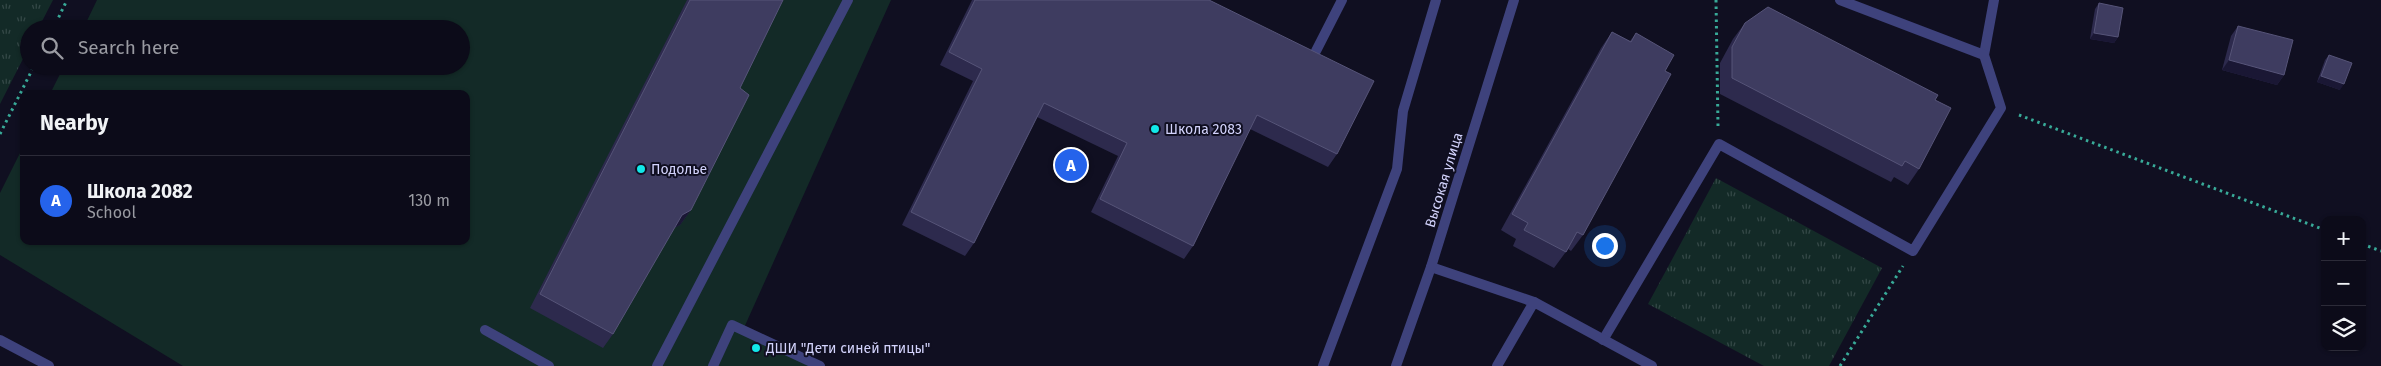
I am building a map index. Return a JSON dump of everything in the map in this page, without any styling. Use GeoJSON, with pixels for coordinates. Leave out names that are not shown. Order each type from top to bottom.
{"type":"FeatureCollection","features":[{"type":"Feature","properties":{"kind":"street"},"geometry":{"type":"LineString","coordinates":[[658,366],[848,0]]}},
{"type":"Feature","properties":{"kind":"street"},"geometry":{"type":"LineString","coordinates":[[1316,51],[1342,0]]}},
{"type":"Feature","properties":{"kind":"street"},"geometry":{"type":"LineString","coordinates":[[1323,366],[1397,169],[1403,111],[1436,0]]}},
{"type":"Feature","properties":{"kind":"street","name":"Высокая улица"},"geometry":{"type":"LineString","coordinates":[[1396,366],[1431,267],[1514,0]]}},
{"type":"Feature","properties":{"kind":"street"},"geometry":{"type":"LineString","coordinates":[[1840,0],[1984,55]]}},
{"type":"Feature","properties":{"kind":"street"},"geometry":{"type":"LineString","coordinates":[[1603,340],[1719,144],[1912,251],[2000,108],[1984,55],[1994,0]]}},
{"type":"Feature","properties":{"kind":"street"},"geometry":{"type":"LineString","coordinates":[[1431,267],[1534,302],[1652,366]]}},
{"type":"Feature","properties":{"kind":"street"},"geometry":{"type":"LineString","coordinates":[[1497,366],[1534,302]]}},
{"type":"Feature","properties":{"kind":"street"},"geometry":{"type":"LineString","coordinates":[[713,366],[732,325],[820,366]]}},
{"type":"Feature","properties":{"kind":"street"},"geometry":{"type":"LineString","coordinates":[[484,330],[549,366]]}},
{"type":"Feature","properties":{"kind":"street"},"geometry":{"type":"LineString","coordinates":[[0,340],[49,366]]}},
{"type":"Feature","properties":{"kind":"path"},"geometry":{"type":"LineString","coordinates":[[57,20],[67,0]]}},
{"type":"Feature","properties":{"kind":"path"},"geometry":{"type":"LineString","coordinates":[[1716,0],[1719,144]]}},
{"type":"Feature","properties":{"kind":"path"},"geometry":{"type":"LineString","coordinates":[[22,90],[30,75]]}},
{"type":"Feature","properties":{"kind":"path"},"geometry":{"type":"LineString","coordinates":[[0,134],[20,94]]}},
{"type":"Feature","properties":{"kind":"path"},"geometry":{"type":"LineString","coordinates":[[2000,108],[2321,228]]}},
{"type":"Feature","properties":{"kind":"path"},"geometry":{"type":"LineString","coordinates":[[2366,245],[2381,251]]}},
{"type":"Feature","properties":{"kind":"path"},"geometry":{"type":"LineString","coordinates":[[1840,366],[1912,251]]}},
{"type":"Feature","properties":{"kind":"green space"},"geometry":{"type":"Polygon","coordinates":[[[0,0],[53,0],[43,20],[20,20],[20,65],[0,104],[0,0]]]}},
{"type":"Feature","properties":{"kind":"green space","name":"Подолье"},"geometry":{"type":"Polygon","coordinates":[[[97,0],[891,0],[743,330],[813,366],[183,366],[0,255],[0,193],[20,153],[20,245],[470,245],[470,90],[52,90],[60,75],[470,75],[470,20],[87,20],[97,0]]]}},
{"type":"Feature","properties":{"kind":"green space"},"geometry":{"type":"Polygon","coordinates":[[[1716,178],[1882,268],[1829,366],[1764,366],[1648,304],[1716,178]]]}},
{"type":"Feature","properties":{"kind":"building"},"geometry":{"type":"Polygon","coordinates":[[[690,0],[783,0],[740,88],[749,95],[691,210],[682,215],[613,334],[540,294],[690,0]]]}},
{"type":"Feature","properties":{"kind":"building","name":"Школа 2083"},"geometry":{"type":"Polygon","coordinates":[[[975,0],[1209,0],[1374,81],[1337,154],[1257,115],[1193,246],[1100,199],[1127,143],[1044,103],[974,243],[911,212],[982,69],[949,52],[975,0]]]}},
{"type":"Feature","properties":{"kind":"building"},"geometry":{"type":"Polygon","coordinates":[[[2099,3],[2123,8],[2118,37],[2094,33],[2099,3]]]}},
{"type":"Feature","properties":{"kind":"building"},"geometry":{"type":"Polygon","coordinates":[[[1768,7],[1938,95],[1935,100],[1951,108],[1919,169],[1905,161],[1902,166],[1732,78],[1732,47],[1745,23],[1768,7]]]}},
{"type":"Feature","properties":{"kind":"building"},"geometry":{"type":"Polygon","coordinates":[[[2238,26],[2293,40],[2284,75],[2229,60],[2238,26]]]}},
{"type":"Feature","properties":{"kind":"building"},"geometry":{"type":"Polygon","coordinates":[[[1612,32],[1631,42],[1636,33],[1674,55],[1665,71],[1671,74],[1583,235],[1577,232],[1566,252],[1524,230],[1528,223],[1512,214],[1612,32]]]}},
{"type":"Feature","properties":{"kind":"building"},"geometry":{"type":"Polygon","coordinates":[[[2329,55],[2352,63],[2344,84],[2321,76],[2329,55]]]}},
{"type":"Feature","properties":{"kind":"place","name":"Школа 2083"},"geometry":{"type":"Point","coordinates":[1155,129]}},
{"type":"Feature","properties":{"kind":"place","name":"Школа 2082"},"geometry":{"type":"Point","coordinates":[1071,165]}},
{"type":"Feature","properties":{"kind":"place","name":"Подолье"},"geometry":{"type":"Point","coordinates":[641,169]}},
{"type":"Feature","properties":{"kind":"place","name":"ДШИ \"Дети синей птицы\""},"geometry":{"type":"Point","coordinates":[756,348]}}]}
